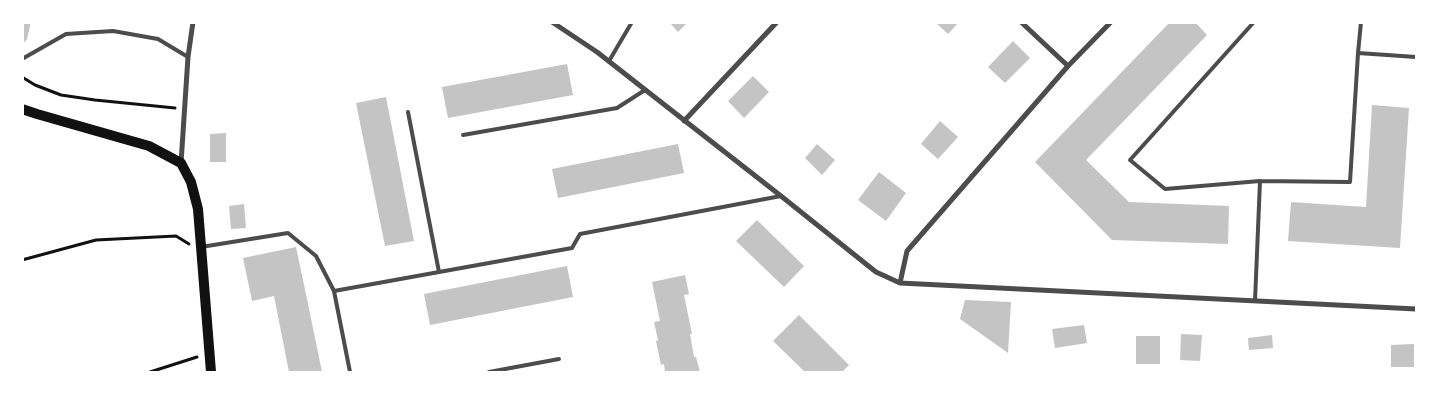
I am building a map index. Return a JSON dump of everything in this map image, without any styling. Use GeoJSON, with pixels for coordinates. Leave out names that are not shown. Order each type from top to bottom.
{"type":"FeatureCollection","features":[{"type":"Feature","properties":{"kind":"main road"},"geometry":{"type":"LineString","coordinates":[[22,109],[149,146],[181,163],[191,182],[198,209],[211,372]]}},
{"type":"Feature","properties":{"kind":"street"},"geometry":{"type":"LineString","coordinates":[[181,163],[188,57],[193,22]]}},
{"type":"Feature","properties":{"kind":"street"},"geometry":{"type":"LineString","coordinates":[[552,22],[608,62],[876,272],[900,283],[1416,309]]}},
{"type":"Feature","properties":{"kind":"street"},"geometry":{"type":"LineString","coordinates":[[684,121],[777,22]]}},
{"type":"Feature","properties":{"kind":"street"},"geometry":{"type":"LineString","coordinates":[[1021,22],[1068,66]]}},
{"type":"Feature","properties":{"kind":"street"},"geometry":{"type":"LineString","coordinates":[[900,283],[907,251],[1068,66],[1111,22]]}},
{"type":"Feature","properties":{"kind":"lane"},"geometry":{"type":"LineString","coordinates":[[608,62],[632,22]]}},
{"type":"Feature","properties":{"kind":"lane"},"geometry":{"type":"LineString","coordinates":[[1254,22],[1130,160],[1165,190],[1260,181],[1350,182],[1361,22]]}},
{"type":"Feature","properties":{"kind":"lane"},"geometry":{"type":"LineString","coordinates":[[22,59],[66,34],[113,31],[158,39],[188,57]]}},
{"type":"Feature","properties":{"kind":"lane"},"geometry":{"type":"LineString","coordinates":[[1358,53],[1416,57]]}},
{"type":"Feature","properties":{"kind":"lane"},"geometry":{"type":"LineString","coordinates":[[463,135],[617,108],[644,90]]}},
{"type":"Feature","properties":{"kind":"lane"},"geometry":{"type":"LineString","coordinates":[[408,112],[439,272]]}},
{"type":"Feature","properties":{"kind":"lane"},"geometry":{"type":"LineString","coordinates":[[1255,301],[1260,181]]}},
{"type":"Feature","properties":{"kind":"lane"},"geometry":{"type":"LineString","coordinates":[[334,291],[572,248],[580,234],[781,196]]}},
{"type":"Feature","properties":{"kind":"lane"},"geometry":{"type":"LineString","coordinates":[[201,244],[288,233],[316,256],[334,291],[350,372]]}},
{"type":"Feature","properties":{"kind":"lane"},"geometry":{"type":"LineString","coordinates":[[490,372],[559,359]]}},
{"type":"Feature","properties":{"kind":"path"},"geometry":{"type":"LineString","coordinates":[[22,77],[34,85],[61,95],[185,109]]}},
{"type":"Feature","properties":{"kind":"path"},"geometry":{"type":"LineString","coordinates":[[22,260],[96,240],[176,236],[188,244],[201,244]]}},
{"type":"Feature","properties":{"kind":"path"},"geometry":{"type":"LineString","coordinates":[[150,372],[210,353]]}},
{"type":"Feature","properties":{"kind":"building"},"geometry":{"type":"Polygon","coordinates":[[[22,22],[31,22],[27,39],[22,45],[22,22]]]}},
{"type":"Feature","properties":{"kind":"building"},"geometry":{"type":"Polygon","coordinates":[[[669,22],[688,22],[678,32],[669,22]]]}},
{"type":"Feature","properties":{"kind":"building"},"geometry":{"type":"Polygon","coordinates":[[[935,22],[959,22],[948,34],[935,22]]]}},
{"type":"Feature","properties":{"kind":"building"},"geometry":{"type":"Polygon","coordinates":[[[1170,22],[1195,22],[1207,35],[1086,160],[1129,202],[1229,206],[1228,244],[1112,240],[1035,162],[1170,22]]]}},
{"type":"Feature","properties":{"kind":"building"},"geometry":{"type":"Polygon","coordinates":[[[1013,41],[1030,58],[1005,83],[988,67],[1013,41]]]}},
{"type":"Feature","properties":{"kind":"building"},"geometry":{"type":"Polygon","coordinates":[[[567,64],[573,95],[448,118],[442,87],[567,64]]]}},
{"type":"Feature","properties":{"kind":"building"},"geometry":{"type":"Polygon","coordinates":[[[753,76],[769,92],[744,118],[728,101],[753,76]]]}},
{"type":"Feature","properties":{"kind":"building"},"geometry":{"type":"Polygon","coordinates":[[[386,97],[414,241],[385,246],[356,103],[386,97]]]}},
{"type":"Feature","properties":{"kind":"building"},"geometry":{"type":"Polygon","coordinates":[[[1372,105],[1409,108],[1400,248],[1288,241],[1291,202],[1366,207],[1372,105]]]}},
{"type":"Feature","properties":{"kind":"building"},"geometry":{"type":"Polygon","coordinates":[[[940,121],[958,137],[938,159],[921,144],[940,121]]]}},
{"type":"Feature","properties":{"kind":"building"},"geometry":{"type":"Polygon","coordinates":[[[226,133],[226,162],[210,162],[210,134],[226,133]]]}},
{"type":"Feature","properties":{"kind":"building"},"geometry":{"type":"Polygon","coordinates":[[[678,144],[684,173],[558,198],[552,169],[678,144]]]}},
{"type":"Feature","properties":{"kind":"building"},"geometry":{"type":"Polygon","coordinates":[[[817,144],[835,160],[822,175],[805,158],[817,144]]]}},
{"type":"Feature","properties":{"kind":"building"},"geometry":{"type":"Polygon","coordinates":[[[879,172],[906,193],[886,221],[858,200],[879,172]]]}},
{"type":"Feature","properties":{"kind":"building"},"geometry":{"type":"Polygon","coordinates":[[[244,204],[246,228],[231,229],[229,206],[244,204]]]}},
{"type":"Feature","properties":{"kind":"building"},"geometry":{"type":"Polygon","coordinates":[[[757,220],[804,266],[784,287],[736,241],[757,220]]]}},
{"type":"Feature","properties":{"kind":"building"},"geometry":{"type":"Polygon","coordinates":[[[296,247],[322,372],[289,372],[274,296],[252,301],[243,258],[296,247]]]}},
{"type":"Feature","properties":{"kind":"building"},"geometry":{"type":"Polygon","coordinates":[[[567,266],[573,297],[430,325],[424,294],[567,266]]]}},
{"type":"Feature","properties":{"kind":"building"},"geometry":{"type":"Polygon","coordinates":[[[685,275],[689,294],[684,295],[692,334],[690,334],[694,357],[696,357],[700,372],[665,372],[664,364],[661,365],[656,341],[658,340],[654,322],[660,321],[652,282],[685,275]]]}},
{"type":"Feature","properties":{"kind":"building"},"geometry":{"type":"Polygon","coordinates":[[[965,300],[1011,302],[1008,353],[960,319],[965,300]]]}},
{"type":"Feature","properties":{"kind":"building"},"geometry":{"type":"Polygon","coordinates":[[[799,315],[849,365],[842,372],[805,372],[773,341],[799,315]]]}},
{"type":"Feature","properties":{"kind":"building"},"geometry":{"type":"Polygon","coordinates":[[[1084,325],[1087,343],[1055,348],[1052,329],[1084,325]]]}},
{"type":"Feature","properties":{"kind":"building"},"geometry":{"type":"Polygon","coordinates":[[[1181,334],[1202,335],[1200,361],[1180,360],[1181,334]]]}},
{"type":"Feature","properties":{"kind":"building"},"geometry":{"type":"Polygon","coordinates":[[[1272,335],[1273,348],[1249,350],[1248,338],[1272,335]]]}},
{"type":"Feature","properties":{"kind":"building"},"geometry":{"type":"Polygon","coordinates":[[[1136,336],[1160,336],[1160,364],[1136,364],[1136,336]]]}},
{"type":"Feature","properties":{"kind":"building"},"geometry":{"type":"Polygon","coordinates":[[[1414,344],[1414,367],[1391,367],[1391,345],[1414,344]]]}}]}
